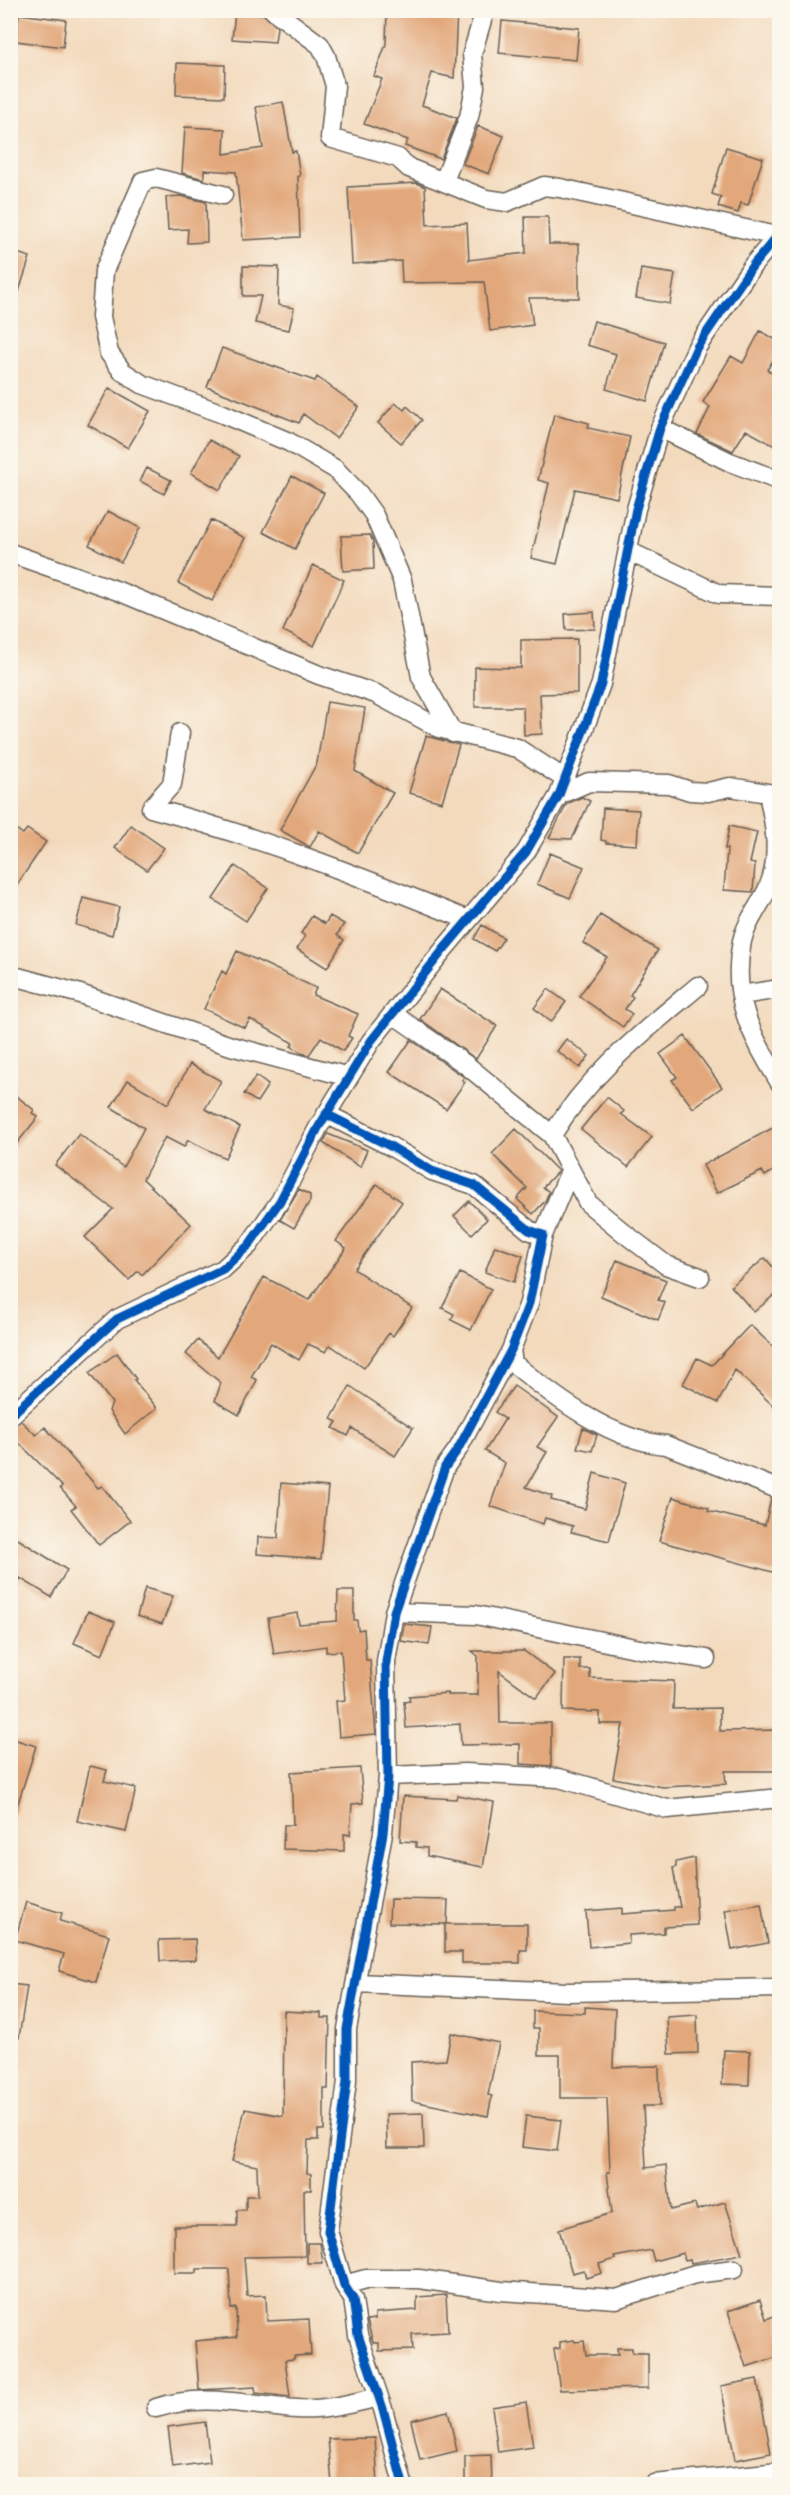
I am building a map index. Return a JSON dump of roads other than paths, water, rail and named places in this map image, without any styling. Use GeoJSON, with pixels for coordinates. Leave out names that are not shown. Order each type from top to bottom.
{"type":"FeatureCollection","features":[{"type":"Feature","properties":{"kind":"street"},"geometry":{"type":"LineString","coordinates":[[10,1416],[117,1319],[223,1269],[249,1245],[280,1201],[326,1114],[349,1077],[393,1014],[526,852],[562,787],[601,684],[636,509],[660,428],[697,347],[753,265],[778,234],[544,186],[507,202],[486,199],[409,168],[398,158],[330,138],[335,86],[326,56],[320,45],[273,10]]}},
{"type":"Feature","properties":{"kind":"street"},"geometry":{"type":"LineString","coordinates":[[444,181],[469,117],[475,87],[472,54],[485,10]]}},
{"type":"Feature","properties":{"kind":"street"},"geometry":{"type":"LineString","coordinates":[[223,195],[156,178],[143,181],[104,271],[102,317],[109,353],[122,371],[142,384],[223,414],[289,442],[334,469],[359,494],[374,515],[402,580],[422,677],[453,733]]}},
{"type":"Feature","properties":{"kind":"street"},"geometry":{"type":"LineString","coordinates":[[660,428],[730,462],[780,480]]}},
{"type":"Feature","properties":{"kind":"street"},"geometry":{"type":"LineString","coordinates":[[628,551],[719,594],[780,596]]}},
{"type":"Feature","properties":{"kind":"street"},"geometry":{"type":"LineString","coordinates":[[10,553],[118,591],[319,675],[376,694],[418,718],[453,733],[517,748],[562,787]]}},
{"type":"Feature","properties":{"kind":"street"},"geometry":{"type":"LineString","coordinates":[[180,733],[172,784],[151,808],[210,824],[337,867],[468,920]]}},
{"type":"Feature","properties":{"kind":"street"},"geometry":{"type":"LineString","coordinates":[[574,756],[590,782]]}},
{"type":"Feature","properties":{"kind":"street"},"geometry":{"type":"LineString","coordinates":[[562,787],[590,782],[669,784],[690,791],[708,792],[730,787],[774,794],[774,859],[768,887],[742,941],[741,994],[743,1015],[756,1043],[780,1083]]}},
{"type":"Feature","properties":{"kind":"street"},"geometry":{"type":"LineString","coordinates":[[10,975],[77,993],[231,1046],[349,1077]]}},
{"type":"Feature","properties":{"kind":"street"},"geometry":{"type":"LineString","coordinates":[[552,1135],[572,1102],[625,1047],[698,986]]}},
{"type":"Feature","properties":{"kind":"street"},"geometry":{"type":"LineString","coordinates":[[741,994],[780,989]]}},
{"type":"Feature","properties":{"kind":"street"},"geometry":{"type":"LineString","coordinates":[[393,1014],[465,1064],[552,1135],[588,1203],[666,1265],[700,1277]]}},
{"type":"Feature","properties":{"kind":"street"},"geometry":{"type":"LineString","coordinates":[[326,1114],[390,1146],[432,1172],[474,1185],[529,1230],[543,1235]]}},
{"type":"Feature","properties":{"kind":"street"},"geometry":{"type":"LineString","coordinates":[[403,2484],[379,2397],[358,2336],[353,2299],[344,2285],[328,2231],[333,2176],[347,2081],[347,2029],[383,1833],[388,1776],[386,1662],[394,1612],[445,1467],[458,1449],[511,1350],[529,1303],[543,1235],[570,1171]]}},
{"type":"Feature","properties":{"kind":"street"},"geometry":{"type":"LineString","coordinates":[[511,1350],[513,1363],[538,1384],[618,1434],[632,1440],[666,1445],[780,1490]]}},
{"type":"Feature","properties":{"kind":"street"},"geometry":{"type":"LineString","coordinates":[[394,1612],[476,1615],[640,1649],[706,1659]]}},
{"type":"Feature","properties":{"kind":"street"},"geometry":{"type":"LineString","coordinates":[[388,1776],[465,1773],[559,1778],[667,1809],[780,1798]]}},
{"type":"Feature","properties":{"kind":"street"},"geometry":{"type":"LineString","coordinates":[[356,1983],[568,1992],[780,1988]]}},
{"type":"Feature","properties":{"kind":"street"},"geometry":{"type":"LineString","coordinates":[[344,2285],[366,2279],[418,2279],[501,2291],[616,2299],[695,2274],[734,2269]]}},
{"type":"Feature","properties":{"kind":"street"},"geometry":{"type":"LineString","coordinates":[[156,2408],[193,2400],[266,2404],[298,2409],[379,2397]]}},
{"type":"Feature","properties":{"kind":"street"},"geometry":{"type":"LineString","coordinates":[[654,2484],[780,2472]]}}]}
